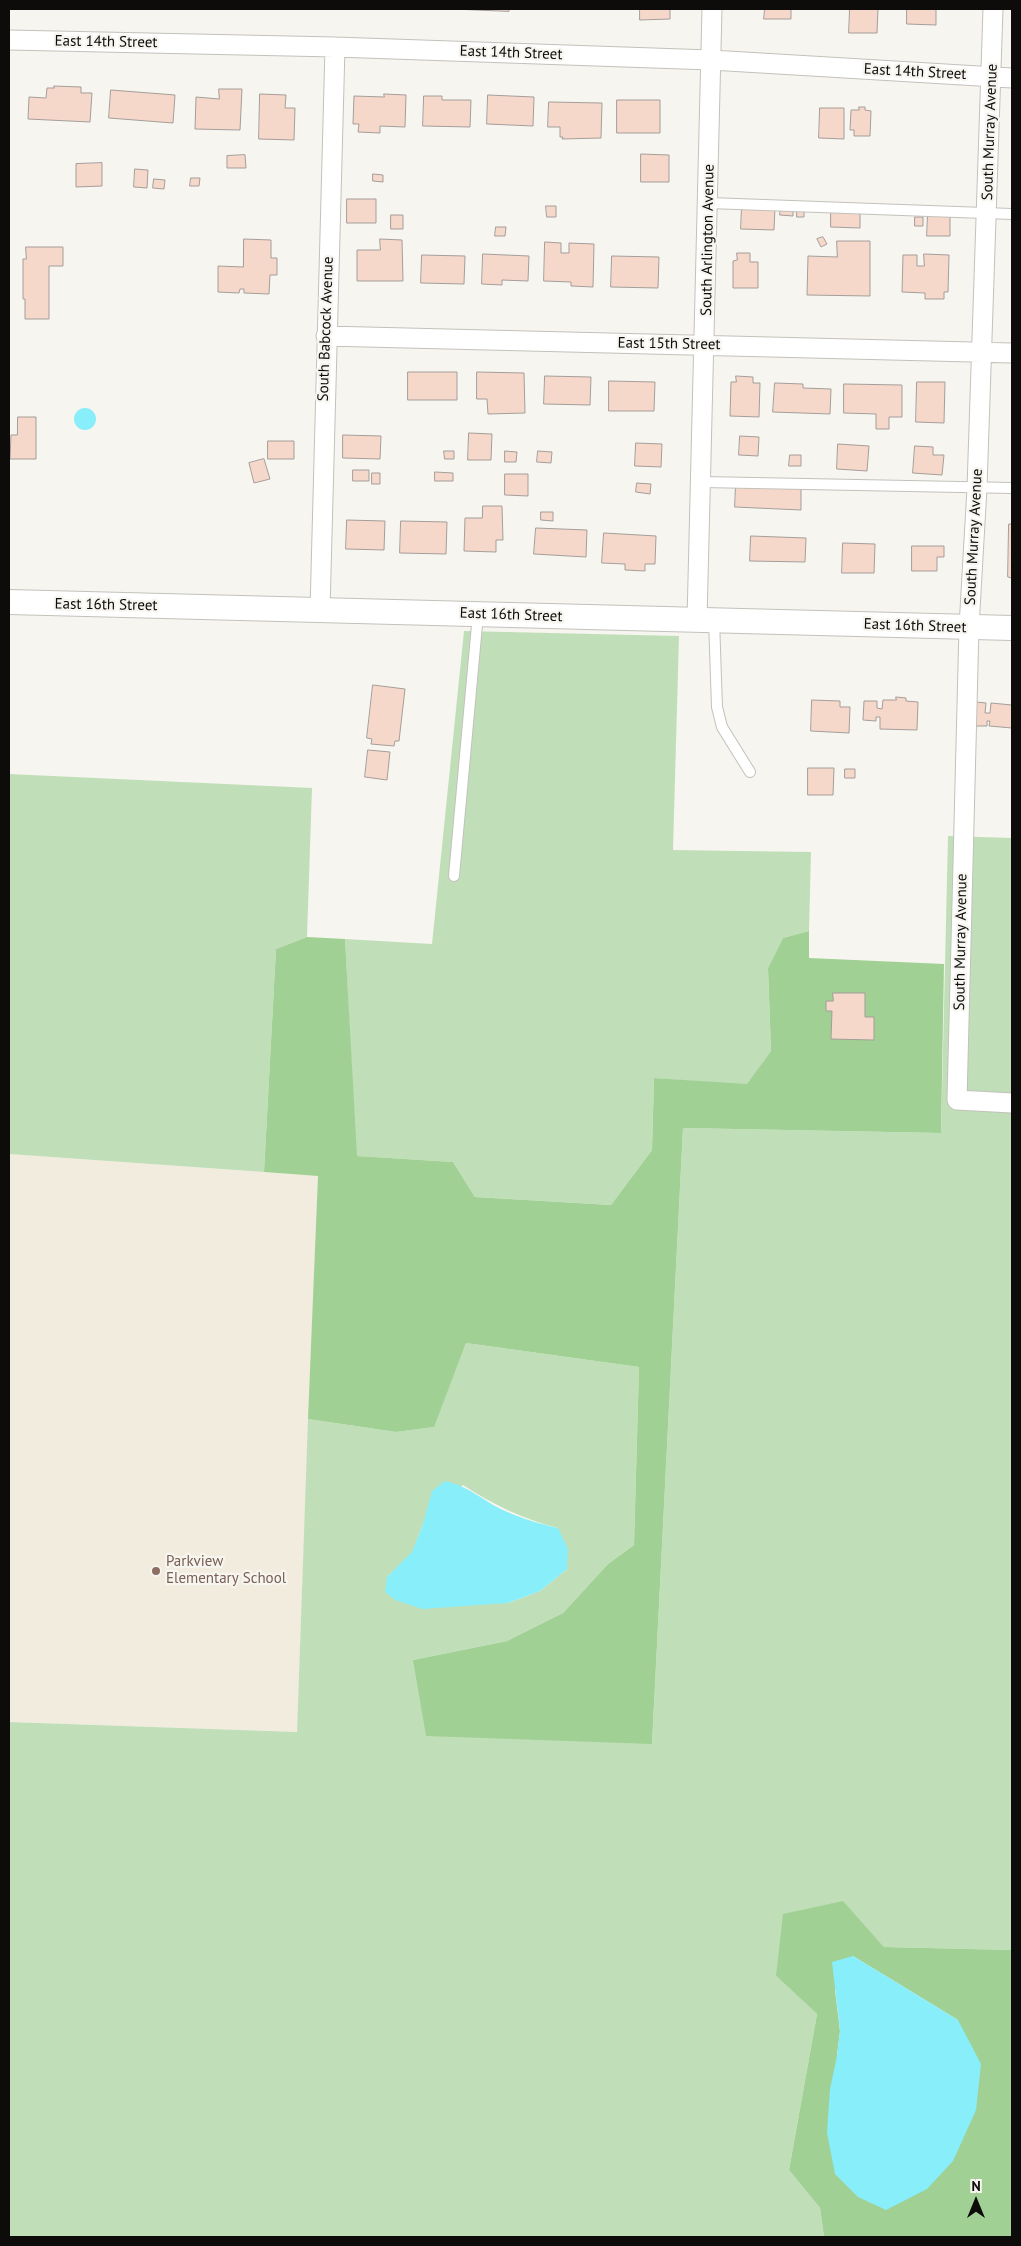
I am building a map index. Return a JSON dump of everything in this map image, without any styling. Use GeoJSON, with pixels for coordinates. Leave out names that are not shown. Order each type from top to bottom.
{"type":"FeatureCollection","features":[{"type":"Feature","properties":{"kind":"street","name":"South Arlington Avenue"},"geometry":{"type":"LineString","coordinates":[[705,620],[702,482],[712,9]]}},
{"type":"Feature","properties":{"kind":"street","name":"South Murray Avenue"},"geometry":{"type":"LineString","coordinates":[[993,9],[977,488],[969,627],[957,1100],[1012,1103]]}},
{"type":"Feature","properties":{"kind":"street","name":"East 14th Street"},"geometry":{"type":"LineString","coordinates":[[9,40],[335,47],[711,60],[1012,78]]}},
{"type":"Feature","properties":{"kind":"street","name":"South Babcock Avenue"},"geometry":{"type":"LineString","coordinates":[[320,610],[335,47]]}},
{"type":"Feature","properties":{"kind":"street","name":"East 15th Street"},"geometry":{"type":"LineString","coordinates":[[326,336],[1012,353]]}},
{"type":"Feature","properties":{"kind":"street","name":"East 16th Street"},"geometry":{"type":"LineString","coordinates":[[9,602],[1012,628]]}},
{"type":"Feature","properties":{"kind":"lane"},"geometry":{"type":"LineString","coordinates":[[709,203],[1012,214]]}},
{"type":"Feature","properties":{"kind":"lane"},"geometry":{"type":"LineString","coordinates":[[702,482],[1012,488]]}},
{"type":"Feature","properties":{"kind":"lane"},"geometry":{"type":"LineString","coordinates":[[454,876],[478,614]]}},
{"type":"Feature","properties":{"kind":"lane"},"geometry":{"type":"LineString","coordinates":[[705,620],[717,707],[722,727],[750,772]]}},
{"type":"Feature","properties":{"kind":"shaded area","name":"Parkview Elementary School"},"geometry":{"type":"Polygon","coordinates":[[[9,1154],[318,1176],[297,1732],[9,1722],[9,1154]]]}},
{"type":"Feature","properties":{"kind":"green space"},"geometry":{"type":"Polygon","coordinates":[[[464,631],[679,636],[673,850],[811,852],[809,931],[783,938],[768,968],[771,1051],[747,1085],[654,1078],[652,1150],[611,1205],[475,1197],[453,1162],[356,1156],[345,939],[432,944],[464,631]]]}},
{"type":"Feature","properties":{"kind":"green space"},"geometry":{"type":"Polygon","coordinates":[[[9,774],[312,788],[307,937],[276,949],[264,1172],[9,1154],[9,774]]]}},
{"type":"Feature","properties":{"kind":"green space"},"geometry":{"type":"Polygon","coordinates":[[[948,836],[1012,838],[1012,1950],[884,1947],[842,1901],[776,1976],[817,2014],[789,2170],[820,2208],[824,2237],[9,2237],[9,1722],[297,1732],[308,1419],[396,1432],[433,1427],[466,1343],[639,1367],[634,1545],[608,1564],[563,1613],[507,1641],[413,1660],[652,1744],[683,1128],[941,1133],[948,836]],[[463,1485],[423,1524],[412,1553],[387,1577],[508,1603],[540,1591],[567,1569],[558,1528],[521,1516],[463,1485]]]}},
{"type":"Feature","properties":{"kind":"green space"},"geometry":{"type":"Polygon","coordinates":[[[809,931],[809,958],[944,964],[941,1133],[683,1128],[652,1744],[426,1736],[413,1660],[507,1641],[563,1613],[608,1564],[634,1545],[639,1367],[466,1343],[434,1427],[396,1432],[308,1419],[318,1176],[264,1172],[276,949],[307,937],[345,939],[357,1156],[453,1162],[475,1197],[611,1205],[652,1150],[654,1078],[747,1084],[771,1051],[768,968],[783,938],[809,931]]]}},
{"type":"Feature","properties":{"kind":"green space"},"geometry":{"type":"Polygon","coordinates":[[[843,1901],[884,1947],[1012,1950],[1012,2237],[824,2237],[820,2208],[789,2170],[817,2014],[776,1976],[783,1914],[843,1901]],[[853,1956],[835,1990],[840,2031],[837,2056],[958,2020],[853,1956]]]}},
{"type":"Feature","properties":{"kind":"water"},"geometry":{"type":"Polygon","coordinates":[[[85,408],[93,411],[96,419],[93,427],[85,430],[77,427],[74,419],[77,411],[85,408]]]}},
{"type":"Feature","properties":{"kind":"water"},"geometry":{"type":"Polygon","coordinates":[[[445,1481],[465,1488],[508,1513],[558,1528],[568,1549],[567,1569],[540,1591],[508,1603],[422,1609],[395,1600],[385,1592],[387,1577],[412,1552],[423,1524],[432,1491],[445,1481]]]}},
{"type":"Feature","properties":{"kind":"water"},"geometry":{"type":"Polygon","coordinates":[[[853,1956],[958,2020],[981,2064],[976,2110],[953,2161],[927,2189],[886,2210],[858,2197],[835,2174],[827,2133],[830,2089],[840,2031],[832,1962],[853,1956]]]}},
{"type":"Feature","properties":{"kind":"building"},"geometry":{"type":"Polygon","coordinates":[[[453,9],[509,9],[509,11],[453,9]]]}},
{"type":"Feature","properties":{"kind":"building"},"geometry":{"type":"Polygon","coordinates":[[[640,9],[670,9],[670,19],[640,20],[640,9]]]}},
{"type":"Feature","properties":{"kind":"building"},"geometry":{"type":"Polygon","coordinates":[[[765,9],[791,9],[791,19],[764,19],[765,9]]]}},
{"type":"Feature","properties":{"kind":"building"},"geometry":{"type":"Polygon","coordinates":[[[850,9],[878,9],[877,33],[849,33],[850,9]]]}},
{"type":"Feature","properties":{"kind":"building"},"geometry":{"type":"Polygon","coordinates":[[[907,9],[936,9],[936,25],[907,24],[907,9]]]}},
{"type":"Feature","properties":{"kind":"building"},"geometry":{"type":"Polygon","coordinates":[[[54,86],[81,87],[81,93],[92,93],[90,122],[28,119],[29,97],[46,98],[47,88],[54,88],[54,86]]]}},
{"type":"Feature","properties":{"kind":"building"},"geometry":{"type":"Polygon","coordinates":[[[219,89],[242,89],[240,130],[195,129],[196,97],[219,99],[219,89]]]}},
{"type":"Feature","properties":{"kind":"building"},"geometry":{"type":"Polygon","coordinates":[[[111,90],[175,95],[173,123],[109,118],[111,90]]]}},
{"type":"Feature","properties":{"kind":"building"},"geometry":{"type":"Polygon","coordinates":[[[260,94],[286,95],[285,108],[295,108],[294,140],[259,139],[260,94]]]}},
{"type":"Feature","properties":{"kind":"building"},"geometry":{"type":"Polygon","coordinates":[[[384,94],[406,95],[405,127],[380,126],[380,133],[358,132],[359,124],[353,124],[354,96],[384,97],[384,94]]]}},
{"type":"Feature","properties":{"kind":"building"},"geometry":{"type":"Polygon","coordinates":[[[488,95],[534,97],[533,126],[487,124],[488,95]]]}},
{"type":"Feature","properties":{"kind":"building"},"geometry":{"type":"Polygon","coordinates":[[[424,96],[442,96],[442,100],[471,100],[470,127],[423,126],[424,96]]]}},
{"type":"Feature","properties":{"kind":"building"},"geometry":{"type":"Polygon","coordinates":[[[617,100],[660,100],[660,133],[617,133],[617,100]]]}},
{"type":"Feature","properties":{"kind":"building"},"geometry":{"type":"Polygon","coordinates":[[[549,102],[602,103],[601,138],[562,139],[563,137],[560,137],[560,127],[548,127],[549,102]]]}},
{"type":"Feature","properties":{"kind":"building"},"geometry":{"type":"Polygon","coordinates":[[[859,107],[865,107],[865,110],[871,111],[870,136],[854,136],[854,130],[850,130],[851,110],[859,110],[859,107]]]}},
{"type":"Feature","properties":{"kind":"building"},"geometry":{"type":"Polygon","coordinates":[[[820,108],[844,108],[844,139],[819,138],[820,108]]]}},
{"type":"Feature","properties":{"kind":"building"},"geometry":{"type":"Polygon","coordinates":[[[641,154],[669,155],[669,182],[641,182],[641,154]]]}},
{"type":"Feature","properties":{"kind":"building"},"geometry":{"type":"Polygon","coordinates":[[[245,155],[246,168],[227,168],[227,156],[245,155]]]}},
{"type":"Feature","properties":{"kind":"building"},"geometry":{"type":"Polygon","coordinates":[[[102,163],[102,186],[76,187],[76,164],[102,163]]]}},
{"type":"Feature","properties":{"kind":"building"},"geometry":{"type":"Polygon","coordinates":[[[135,169],[148,170],[147,188],[134,187],[135,169]]]}},
{"type":"Feature","properties":{"kind":"building"},"geometry":{"type":"Polygon","coordinates":[[[373,174],[383,175],[383,182],[373,181],[373,174]]]}},
{"type":"Feature","properties":{"kind":"building"},"geometry":{"type":"Polygon","coordinates":[[[191,178],[200,178],[199,186],[190,186],[191,178]]]}},
{"type":"Feature","properties":{"kind":"building"},"geometry":{"type":"Polygon","coordinates":[[[154,179],[165,180],[164,189],[153,188],[154,179]]]}},
{"type":"Feature","properties":{"kind":"building"},"geometry":{"type":"Polygon","coordinates":[[[347,199],[376,199],[376,223],[347,223],[347,199]]]}},
{"type":"Feature","properties":{"kind":"building"},"geometry":{"type":"Polygon","coordinates":[[[546,206],[556,206],[556,217],[547,217],[546,206]]]}},
{"type":"Feature","properties":{"kind":"building"},"geometry":{"type":"Polygon","coordinates":[[[742,206],[775,207],[774,230],[741,229],[742,206]]]}},
{"type":"Feature","properties":{"kind":"building"},"geometry":{"type":"Polygon","coordinates":[[[781,207],[793,208],[793,216],[780,215],[781,207]]]}},
{"type":"Feature","properties":{"kind":"building"},"geometry":{"type":"Polygon","coordinates":[[[831,208],[860,209],[860,228],[831,227],[831,208]]]}},
{"type":"Feature","properties":{"kind":"building"},"geometry":{"type":"Polygon","coordinates":[[[797,209],[804,209],[804,217],[797,217],[797,209]]]}},
{"type":"Feature","properties":{"kind":"building"},"geometry":{"type":"Polygon","coordinates":[[[928,213],[950,213],[950,236],[927,236],[928,213]]]}},
{"type":"Feature","properties":{"kind":"building"},"geometry":{"type":"Polygon","coordinates":[[[391,215],[403,215],[403,229],[391,229],[391,215]]]}},
{"type":"Feature","properties":{"kind":"building"},"geometry":{"type":"Polygon","coordinates":[[[915,217],[923,217],[923,226],[915,226],[915,217]]]}},
{"type":"Feature","properties":{"kind":"building"},"geometry":{"type":"Polygon","coordinates":[[[496,227],[506,227],[505,236],[495,236],[496,227]]]}},
{"type":"Feature","properties":{"kind":"building"},"geometry":{"type":"Polygon","coordinates":[[[823,237],[827,244],[821,247],[817,239],[823,237]]]}},
{"type":"Feature","properties":{"kind":"building"},"geometry":{"type":"Polygon","coordinates":[[[244,239],[271,240],[271,258],[277,258],[277,275],[270,275],[269,294],[244,293],[244,289],[240,289],[239,293],[218,292],[218,266],[243,267],[244,239]]]}},
{"type":"Feature","properties":{"kind":"building"},"geometry":{"type":"Polygon","coordinates":[[[380,239],[402,240],[403,281],[357,281],[357,250],[380,250],[380,239]]]}},
{"type":"Feature","properties":{"kind":"building"},"geometry":{"type":"Polygon","coordinates":[[[837,241],[870,241],[870,296],[807,295],[808,256],[837,257],[837,241]]]}},
{"type":"Feature","properties":{"kind":"building"},"geometry":{"type":"Polygon","coordinates":[[[545,242],[561,243],[561,253],[569,253],[569,243],[594,244],[593,287],[571,286],[571,282],[544,281],[545,242]]]}},
{"type":"Feature","properties":{"kind":"building"},"geometry":{"type":"Polygon","coordinates":[[[26,247],[63,247],[63,266],[49,266],[49,319],[25,319],[23,259],[26,259],[26,247]]]}},
{"type":"Feature","properties":{"kind":"building"},"geometry":{"type":"Polygon","coordinates":[[[737,253],[750,253],[750,262],[758,262],[758,288],[733,288],[733,261],[737,260],[737,253]]]}},
{"type":"Feature","properties":{"kind":"building"},"geometry":{"type":"Polygon","coordinates":[[[483,254],[529,256],[528,281],[502,280],[502,285],[482,284],[483,254]]]}},
{"type":"Feature","properties":{"kind":"building"},"geometry":{"type":"Polygon","coordinates":[[[924,254],[949,255],[948,292],[944,292],[944,299],[925,299],[925,293],[902,292],[903,255],[917,255],[917,266],[924,266],[924,254]]]}},
{"type":"Feature","properties":{"kind":"building"},"geometry":{"type":"Polygon","coordinates":[[[422,255],[465,256],[464,284],[421,283],[422,255]]]}},
{"type":"Feature","properties":{"kind":"building"},"geometry":{"type":"Polygon","coordinates":[[[612,256],[659,257],[658,288],[611,287],[612,256]]]}},
{"type":"Feature","properties":{"kind":"building"},"geometry":{"type":"Polygon","coordinates":[[[408,372],[457,372],[457,400],[408,400],[408,372]]]}},
{"type":"Feature","properties":{"kind":"building"},"geometry":{"type":"Polygon","coordinates":[[[477,372],[524,373],[525,413],[488,414],[487,399],[477,399],[477,372]]]}},
{"type":"Feature","properties":{"kind":"building"},"geometry":{"type":"Polygon","coordinates":[[[545,376],[591,377],[590,405],[544,404],[545,376]]]}},
{"type":"Feature","properties":{"kind":"building"},"geometry":{"type":"Polygon","coordinates":[[[736,376],[753,377],[753,383],[760,383],[759,417],[730,416],[731,382],[736,382],[736,376]]]}},
{"type":"Feature","properties":{"kind":"building"},"geometry":{"type":"Polygon","coordinates":[[[609,381],[655,382],[654,411],[609,411],[609,381]]]}},
{"type":"Feature","properties":{"kind":"building"},"geometry":{"type":"Polygon","coordinates":[[[917,382],[945,382],[944,423],[916,422],[917,382]]]}},
{"type":"Feature","properties":{"kind":"building"},"geometry":{"type":"Polygon","coordinates":[[[775,383],[803,384],[803,388],[831,389],[830,414],[773,412],[775,383]]]}},
{"type":"Feature","properties":{"kind":"building"},"geometry":{"type":"Polygon","coordinates":[[[844,384],[902,385],[902,417],[889,417],[889,429],[876,429],[876,414],[844,413],[844,384]]]}},
{"type":"Feature","properties":{"kind":"building"},"geometry":{"type":"Polygon","coordinates":[[[18,417],[36,417],[36,459],[10,459],[11,435],[17,435],[18,417]]]}},
{"type":"Feature","properties":{"kind":"building"},"geometry":{"type":"Polygon","coordinates":[[[469,433],[492,434],[491,460],[468,460],[469,433]]]}},
{"type":"Feature","properties":{"kind":"building"},"geometry":{"type":"Polygon","coordinates":[[[343,435],[381,436],[380,459],[343,458],[343,435]]]}},
{"type":"Feature","properties":{"kind":"building"},"geometry":{"type":"Polygon","coordinates":[[[740,436],[759,437],[758,456],[739,455],[740,436]]]}},
{"type":"Feature","properties":{"kind":"building"},"geometry":{"type":"Polygon","coordinates":[[[268,441],[294,441],[294,459],[268,459],[268,441]]]}},
{"type":"Feature","properties":{"kind":"building"},"geometry":{"type":"Polygon","coordinates":[[[636,443],[662,444],[661,467],[635,466],[636,443]]]}},
{"type":"Feature","properties":{"kind":"building"},"geometry":{"type":"Polygon","coordinates":[[[838,444],[869,446],[867,471],[837,469],[838,444]]]}},
{"type":"Feature","properties":{"kind":"building"},"geometry":{"type":"Polygon","coordinates":[[[915,446],[933,447],[933,455],[944,455],[942,475],[913,473],[915,446]]]}},
{"type":"Feature","properties":{"kind":"building"},"geometry":{"type":"Polygon","coordinates":[[[444,451],[454,451],[454,459],[445,459],[444,451]]]}},
{"type":"Feature","properties":{"kind":"building"},"geometry":{"type":"Polygon","coordinates":[[[505,451],[517,452],[516,462],[505,462],[505,451]]]}},
{"type":"Feature","properties":{"kind":"building"},"geometry":{"type":"Polygon","coordinates":[[[538,451],[552,452],[551,463],[537,462],[538,451]]]}},
{"type":"Feature","properties":{"kind":"building"},"geometry":{"type":"Polygon","coordinates":[[[790,455],[801,455],[801,466],[789,466],[790,455]]]}},
{"type":"Feature","properties":{"kind":"building"},"geometry":{"type":"Polygon","coordinates":[[[264,459],[270,479],[254,483],[249,463],[264,459]]]}},
{"type":"Feature","properties":{"kind":"building"},"geometry":{"type":"Polygon","coordinates":[[[353,470],[369,470],[369,481],[353,481],[353,470]]]}},
{"type":"Feature","properties":{"kind":"building"},"geometry":{"type":"Polygon","coordinates":[[[435,472],[453,473],[453,481],[435,481],[435,472]]]}},
{"type":"Feature","properties":{"kind":"building"},"geometry":{"type":"Polygon","coordinates":[[[372,473],[380,473],[380,484],[372,484],[372,473]]]}},
{"type":"Feature","properties":{"kind":"building"},"geometry":{"type":"Polygon","coordinates":[[[505,474],[528,474],[528,496],[505,495],[505,474]]]}},
{"type":"Feature","properties":{"kind":"building"},"geometry":{"type":"Polygon","coordinates":[[[637,483],[651,484],[650,494],[636,492],[637,483]]]}},
{"type":"Feature","properties":{"kind":"building"},"geometry":{"type":"Polygon","coordinates":[[[736,484],[801,486],[801,510],[735,507],[736,484]]]}},
{"type":"Feature","properties":{"kind":"building"},"geometry":{"type":"Polygon","coordinates":[[[483,506],[502,506],[503,540],[496,540],[496,552],[464,551],[465,518],[482,518],[483,506]]]}},
{"type":"Feature","properties":{"kind":"building"},"geometry":{"type":"Polygon","coordinates":[[[541,512],[553,512],[553,521],[541,520],[541,512]]]}},
{"type":"Feature","properties":{"kind":"building"},"geometry":{"type":"Polygon","coordinates":[[[347,520],[385,521],[384,550],[346,549],[347,520]]]}},
{"type":"Feature","properties":{"kind":"building"},"geometry":{"type":"Polygon","coordinates":[[[401,521],[447,522],[446,554],[400,553],[401,521]]]}},
{"type":"Feature","properties":{"kind":"building"},"geometry":{"type":"Polygon","coordinates":[[[1009,524],[1012,524],[1012,578],[1008,577],[1009,524]]]}},
{"type":"Feature","properties":{"kind":"building"},"geometry":{"type":"Polygon","coordinates":[[[536,528],[587,530],[586,557],[534,554],[536,528]]]}},
{"type":"Feature","properties":{"kind":"building"},"geometry":{"type":"Polygon","coordinates":[[[604,533],[656,536],[655,564],[645,564],[645,571],[625,570],[625,564],[602,563],[604,533]]]}},
{"type":"Feature","properties":{"kind":"building"},"geometry":{"type":"Polygon","coordinates":[[[751,536],[806,538],[805,562],[750,561],[751,536]]]}},
{"type":"Feature","properties":{"kind":"building"},"geometry":{"type":"Polygon","coordinates":[[[843,543],[875,544],[874,573],[842,573],[843,543]]]}},
{"type":"Feature","properties":{"kind":"building"},"geometry":{"type":"Polygon","coordinates":[[[912,546],[944,546],[944,557],[937,557],[937,571],[912,571],[912,546]]]}},
{"type":"Feature","properties":{"kind":"building"},"geometry":{"type":"Polygon","coordinates":[[[373,685],[405,689],[399,741],[395,741],[394,746],[371,744],[372,739],[367,738],[373,685]]]}},
{"type":"Feature","properties":{"kind":"building"},"geometry":{"type":"Polygon","coordinates":[[[896,697],[906,698],[906,701],[918,702],[917,730],[880,729],[880,717],[876,717],[876,721],[863,720],[864,701],[877,701],[877,708],[882,709],[883,700],[896,700],[896,697]]]}},
{"type":"Feature","properties":{"kind":"building"},"geometry":{"type":"Polygon","coordinates":[[[812,700],[840,701],[840,707],[850,707],[849,733],[811,731],[812,700]]]}},
{"type":"Feature","properties":{"kind":"building"},"geometry":{"type":"Polygon","coordinates":[[[976,702],[986,703],[985,713],[990,713],[991,703],[1012,705],[1012,728],[989,726],[990,721],[987,721],[987,726],[975,726],[976,702]]]}},
{"type":"Feature","properties":{"kind":"building"},"geometry":{"type":"Polygon","coordinates":[[[368,750],[390,752],[387,780],[365,777],[368,750]]]}},
{"type":"Feature","properties":{"kind":"building"},"geometry":{"type":"Polygon","coordinates":[[[808,768],[834,768],[833,795],[808,795],[808,768]]]}},
{"type":"Feature","properties":{"kind":"building"},"geometry":{"type":"Polygon","coordinates":[[[845,769],[855,769],[855,778],[845,778],[845,769]]]}},
{"type":"Feature","properties":{"kind":"building"},"geometry":{"type":"Polygon","coordinates":[[[833,993],[865,993],[865,1017],[874,1017],[874,1040],[831,1039],[832,1011],[826,1011],[826,1001],[833,1001],[833,993]]]}},
{"type":"Feature","properties":{"kind":"place","name":"Parkview Elementary School"},"geometry":{"type":"Point","coordinates":[156,1571]}}]}
